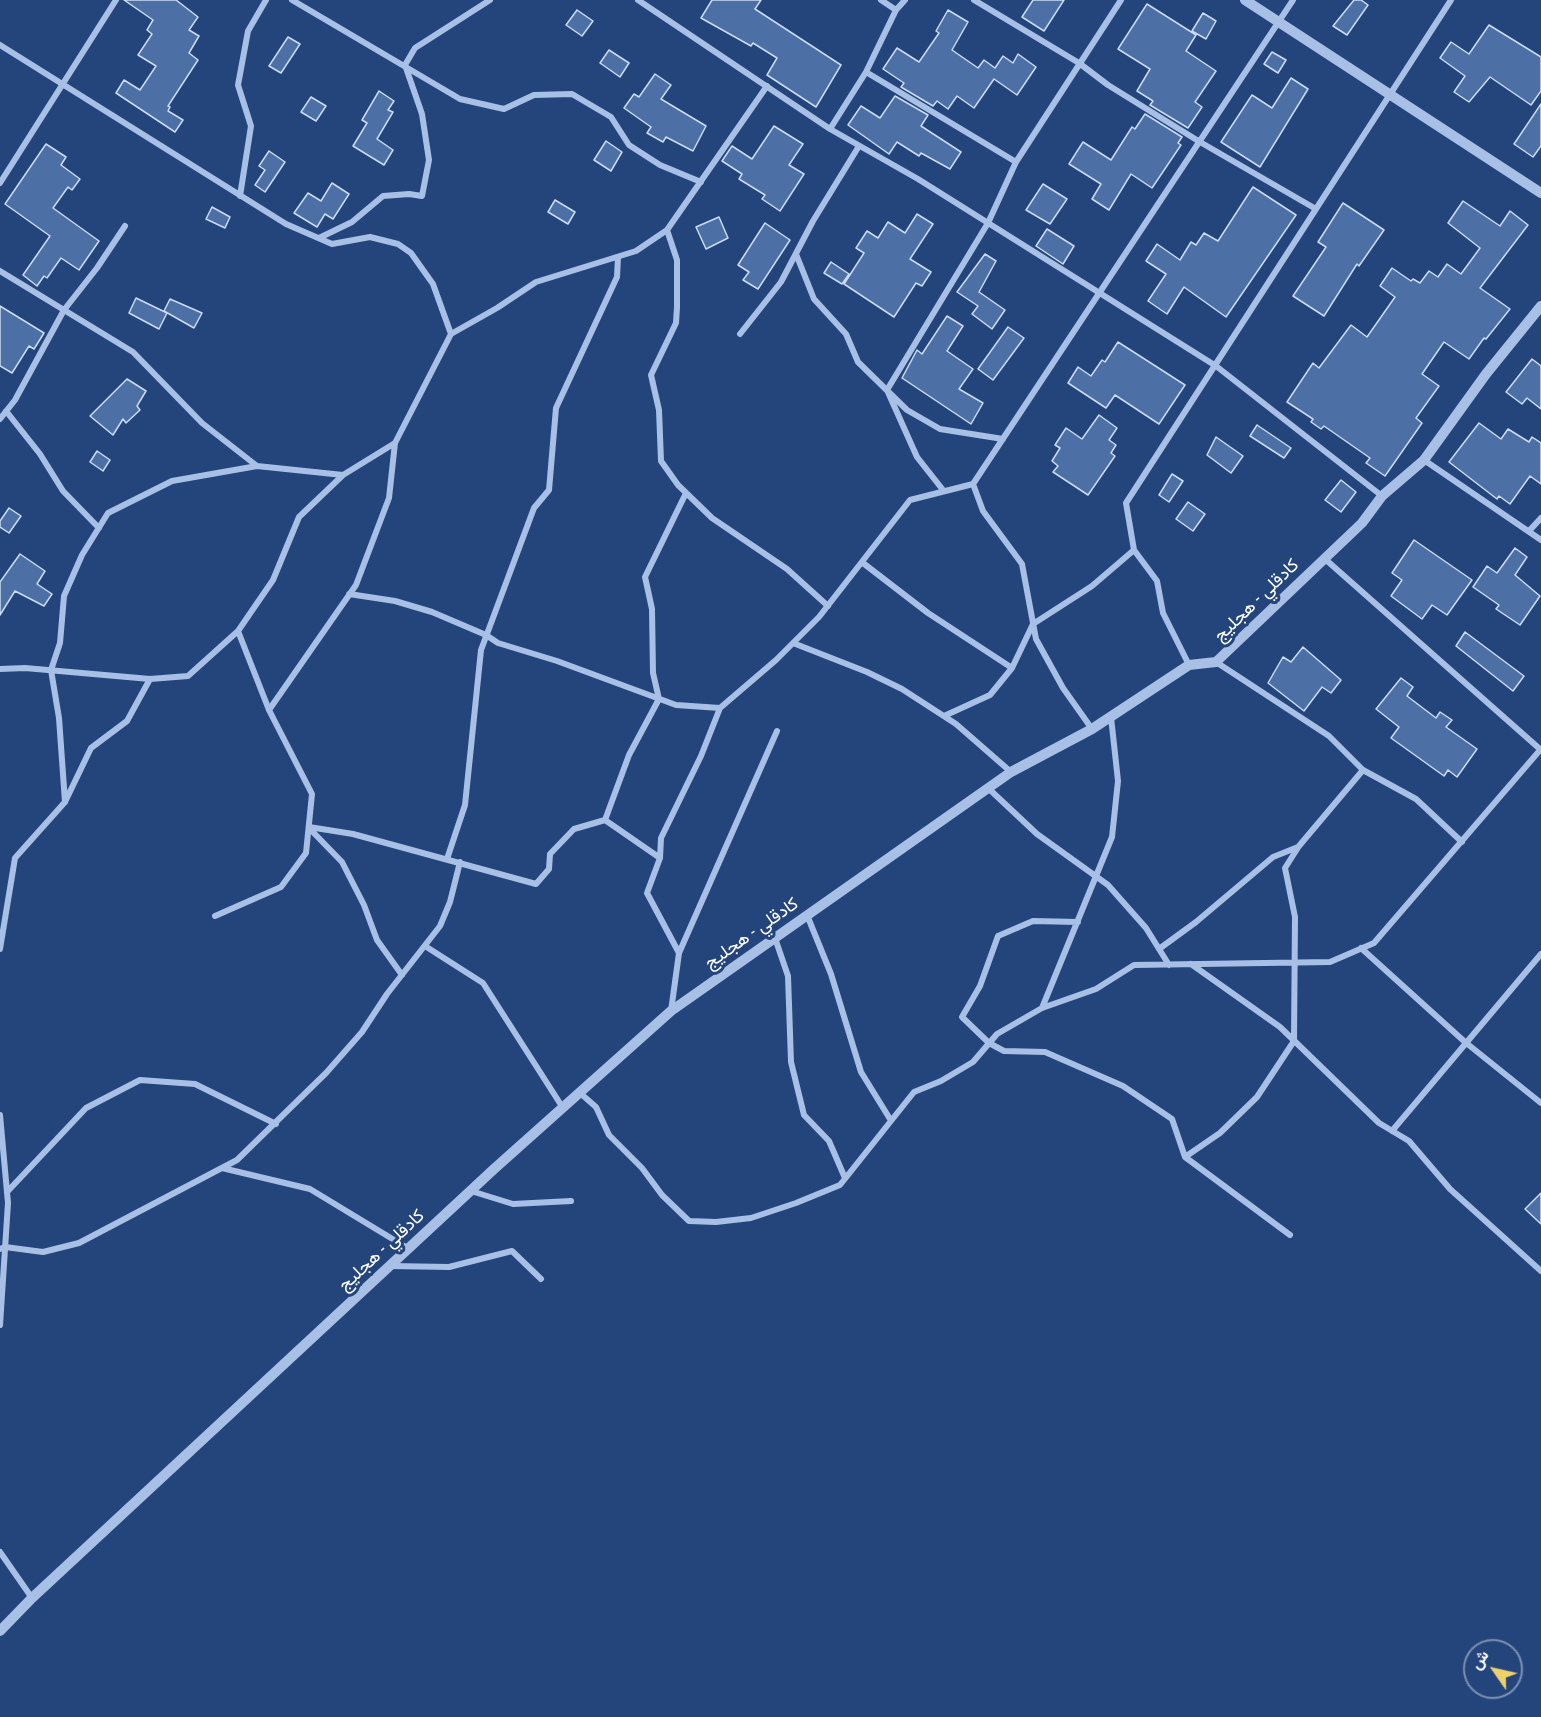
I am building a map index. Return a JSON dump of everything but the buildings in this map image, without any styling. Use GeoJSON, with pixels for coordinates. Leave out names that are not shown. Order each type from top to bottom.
{"type":"FeatureCollection","features":[{"type":"Feature","properties":{"kind":"street"},"geometry":{"type":"LineString","coordinates":[[0,183],[116,0]]}},
{"type":"Feature","properties":{"kind":"street"},"geometry":{"type":"LineString","coordinates":[[240,196],[251,126],[238,85],[248,31],[266,0]]}},
{"type":"Feature","properties":{"kind":"street"},"geometry":{"type":"LineString","coordinates":[[292,0],[460,99],[504,109],[534,95],[572,94],[611,117],[629,145],[660,165],[700,182]]}},
{"type":"Feature","properties":{"kind":"street"},"geometry":{"type":"LineString","coordinates":[[320,238],[352,222],[383,196],[409,194],[422,196],[429,160],[422,114],[405,65],[415,48],[490,0]]}},
{"type":"Feature","properties":{"kind":"street"},"geometry":{"type":"LineString","coordinates":[[638,0],[830,129],[988,223],[1216,366],[1382,496]]}},
{"type":"Feature","properties":{"kind":"street"},"geometry":{"type":"LineString","coordinates":[[881,0],[896,10]]}},
{"type":"Feature","properties":{"kind":"street"},"geometry":{"type":"LineString","coordinates":[[830,129],[866,72],[896,10],[905,0]]}},
{"type":"Feature","properties":{"kind":"street"},"geometry":{"type":"LineString","coordinates":[[974,0],[1078,63],[1108,85],[1200,142],[1316,210]]}},
{"type":"Feature","properties":{"kind":"street"},"geometry":{"type":"LineString","coordinates":[[887,390],[988,223],[1016,162],[1078,63],[1121,0]]}},
{"type":"Feature","properties":{"kind":"street"},"geometry":{"type":"LineString","coordinates":[[1245,0],[1541,193]]}},
{"type":"Feature","properties":{"kind":"street"},"geometry":{"type":"LineString","coordinates":[[679,952],[647,893],[660,858],[661,838],[702,756],[720,708],[793,643],[828,606],[910,500],[974,484],[1293,0]]}},
{"type":"Feature","properties":{"kind":"street"},"geometry":{"type":"LineString","coordinates":[[1189,665],[1163,613],[1156,581],[1134,550],[1126,503],[1451,0]]}},
{"type":"Feature","properties":{"kind":"street"},"geometry":{"type":"LineString","coordinates":[[0,45],[62,86],[286,224],[332,244],[370,237],[398,244],[411,253],[433,284],[451,334]]}},
{"type":"Feature","properties":{"kind":"street"},"geometry":{"type":"LineString","coordinates":[[866,72],[1016,162]]}},
{"type":"Feature","properties":{"kind":"street"},"geometry":{"type":"LineString","coordinates":[[269,710],[356,585],[389,498],[395,442],[451,334],[497,309],[536,282],[636,251],[668,230],[767,86]]}},
{"type":"Feature","properties":{"kind":"street"},"geometry":{"type":"LineString","coordinates":[[740,334],[781,282],[859,146]]}},
{"type":"Feature","properties":{"kind":"street"},"geometry":{"type":"LineString","coordinates":[[0,419],[15,400],[64,310],[97,268],[125,226]]}},
{"type":"Feature","properties":{"kind":"street"},"geometry":{"type":"LineString","coordinates":[[668,230],[677,260],[675,324],[651,375],[659,410],[661,461],[686,493],[712,518],[787,569],[828,606]]}},
{"type":"Feature","properties":{"kind":"street"},"geometry":{"type":"LineString","coordinates":[[796,254],[814,299],[846,334],[858,362],[906,410],[940,429],[1003,439]]}},
{"type":"Feature","properties":{"kind":"street"},"geometry":{"type":"LineString","coordinates":[[447,859],[465,805],[481,650],[534,508],[549,490],[556,408],[617,277],[618,257]]}},
{"type":"Feature","properties":{"kind":"street"},"geometry":{"type":"LineString","coordinates":[[0,271],[134,352],[202,423],[257,466]]}},
{"type":"Feature","properties":{"kind":"street","name":"كادقلي - هجليج"},"geometry":{"type":"LineString","coordinates":[[0,1631],[32,1598],[471,1191],[671,1011],[1011,772],[1092,729],[1189,665],[1216,662],[1362,523],[1382,496],[1424,460],[1486,374],[1541,306]]}},
{"type":"Feature","properties":{"kind":"street"},"geometry":{"type":"LineString","coordinates":[[887,390],[917,457],[943,490]]}},
{"type":"Feature","properties":{"kind":"street"},"geometry":{"type":"LineString","coordinates":[[6,411],[40,454],[63,491],[99,528]]}},
{"type":"Feature","properties":{"kind":"street"},"geometry":{"type":"LineString","coordinates":[[0,669],[51,670],[150,679],[188,676],[238,631],[273,580],[299,517],[342,475],[395,442]]}},
{"type":"Feature","properties":{"kind":"street"},"geometry":{"type":"LineString","coordinates":[[1424,460],[1541,540]]}},
{"type":"Feature","properties":{"kind":"street"},"geometry":{"type":"LineString","coordinates":[[65,802],[59,718],[51,670],[60,643],[64,596],[82,555],[108,513],[172,481],[257,466],[342,475]]}},
{"type":"Feature","properties":{"kind":"street"},"geometry":{"type":"LineString","coordinates":[[974,484],[983,512],[1022,564],[1036,639],[1092,729]]}},
{"type":"Feature","properties":{"kind":"street"},"geometry":{"type":"LineString","coordinates":[[605,820],[629,755],[659,699],[653,673],[652,609],[645,577],[686,493]]}},
{"type":"Feature","properties":{"kind":"street"},"geometry":{"type":"LineString","coordinates":[[1529,531],[1541,518]]}},
{"type":"Feature","properties":{"kind":"street"},"geometry":{"type":"LineString","coordinates":[[944,716],[990,695],[1012,668],[1033,624],[1092,586],[1134,550]]}},
{"type":"Feature","properties":{"kind":"street"},"geometry":{"type":"LineString","coordinates":[[580,1093],[596,1107],[609,1135],[642,1168],[662,1195],[689,1221],[716,1222],[751,1218],[840,1185],[890,1119],[914,1092],[941,1081],[973,1062],[998,1034],[1042,1008],[1096,989],[1134,966],[1330,962],[1374,943],[1541,750],[1324,559]]}},
{"type":"Feature","properties":{"kind":"street"},"geometry":{"type":"LineString","coordinates":[[863,563],[928,613],[1012,668]]}},
{"type":"Feature","properties":{"kind":"street"},"geometry":{"type":"LineString","coordinates":[[349,594],[395,601],[432,612],[486,635],[498,643],[676,705],[720,708]]}},
{"type":"Feature","properties":{"kind":"street"},"geometry":{"type":"LineString","coordinates":[[215,915],[281,887],[306,853],[312,794],[269,710],[238,631]]}},
{"type":"Feature","properties":{"kind":"street"},"geometry":{"type":"LineString","coordinates":[[793,643],[867,672],[902,689],[944,716],[1011,772]]}},
{"type":"Feature","properties":{"kind":"street"},"geometry":{"type":"LineString","coordinates":[[1216,662],[1329,736],[1363,770],[1416,799],[1462,842]]}},
{"type":"Feature","properties":{"kind":"street"},"geometry":{"type":"LineString","coordinates":[[0,949],[15,858],[65,802],[91,748],[127,721],[150,679]]}},
{"type":"Feature","properties":{"kind":"street"},"geometry":{"type":"LineString","coordinates":[[1042,1008],[1112,837],[1118,781],[1111,716]]}},
{"type":"Feature","properties":{"kind":"street"},"geometry":{"type":"LineString","coordinates":[[671,1011],[679,952],[777,731]]}},
{"type":"Feature","properties":{"kind":"street"},"geometry":{"type":"LineString","coordinates":[[1185,1157],[1220,1133],[1257,1097],[1294,1041],[1295,917],[1285,867],[1299,846],[1363,770]]}},
{"type":"Feature","properties":{"kind":"street"},"geometry":{"type":"LineString","coordinates":[[988,788],[1036,834],[1108,885],[1146,928],[1169,965]]}},
{"type":"Feature","properties":{"kind":"street"},"geometry":{"type":"LineString","coordinates":[[605,820],[660,858]]}},
{"type":"Feature","properties":{"kind":"street"},"geometry":{"type":"LineString","coordinates":[[309,827],[353,834],[536,884],[549,869],[550,854],[574,829],[605,820]]}},
{"type":"Feature","properties":{"kind":"street"},"geometry":{"type":"LineString","coordinates":[[309,827],[342,862],[364,905],[377,940],[402,975]]}},
{"type":"Feature","properties":{"kind":"street"},"geometry":{"type":"LineString","coordinates":[[1159,949],[1196,922],[1246,877],[1273,857],[1299,846]]}},
{"type":"Feature","properties":{"kind":"street"},"geometry":{"type":"LineString","coordinates":[[3,1248],[43,1252],[79,1243],[237,1160],[276,1124],[362,1032],[440,926],[460,862]]}},
{"type":"Feature","properties":{"kind":"street"},"geometry":{"type":"LineString","coordinates":[[807,915],[831,974],[861,1072],[890,1119]]}},
{"type":"Feature","properties":{"kind":"street"},"geometry":{"type":"LineString","coordinates":[[1078,922],[1033,921],[998,936],[980,986],[962,1017],[989,1043],[1004,1051],[1045,1052],[1123,1086],[1172,1119],[1185,1157],[1290,1235]]}},
{"type":"Feature","properties":{"kind":"street"},"geometry":{"type":"LineString","coordinates":[[775,938],[788,976],[791,1062],[804,1115],[830,1141],[845,1178]]}},
{"type":"Feature","properties":{"kind":"street"},"geometry":{"type":"LineString","coordinates":[[425,946],[483,983],[563,1108]]}},
{"type":"Feature","properties":{"kind":"street"},"geometry":{"type":"LineString","coordinates":[[1361,948],[1465,1042],[1541,1103]]}},
{"type":"Feature","properties":{"kind":"street"},"geometry":{"type":"LineString","coordinates":[[1392,1131],[1541,954]]}},
{"type":"Feature","properties":{"kind":"street"},"geometry":{"type":"LineString","coordinates":[[1191,964],[1280,1027],[1379,1123],[1409,1142],[1450,1189],[1541,1270]]}},
{"type":"Feature","properties":{"kind":"street"},"geometry":{"type":"LineString","coordinates":[[7,1192],[86,1108],[140,1080],[195,1084],[276,1124]]}},
{"type":"Feature","properties":{"kind":"street"},"geometry":{"type":"LineString","coordinates":[[0,1115],[7,1192],[0,1325]]}},
{"type":"Feature","properties":{"kind":"street"},"geometry":{"type":"LineString","coordinates":[[222,1168],[310,1189],[409,1249]]}},
{"type":"Feature","properties":{"kind":"street"},"geometry":{"type":"LineString","coordinates":[[471,1191],[513,1204],[571,1202]]}},
{"type":"Feature","properties":{"kind":"street"},"geometry":{"type":"LineString","coordinates":[[390,1266],[449,1267],[512,1251],[541,1279]]}},
{"type":"Feature","properties":{"kind":"street"},"geometry":{"type":"LineString","coordinates":[[0,1552],[32,1598]]}}]}
